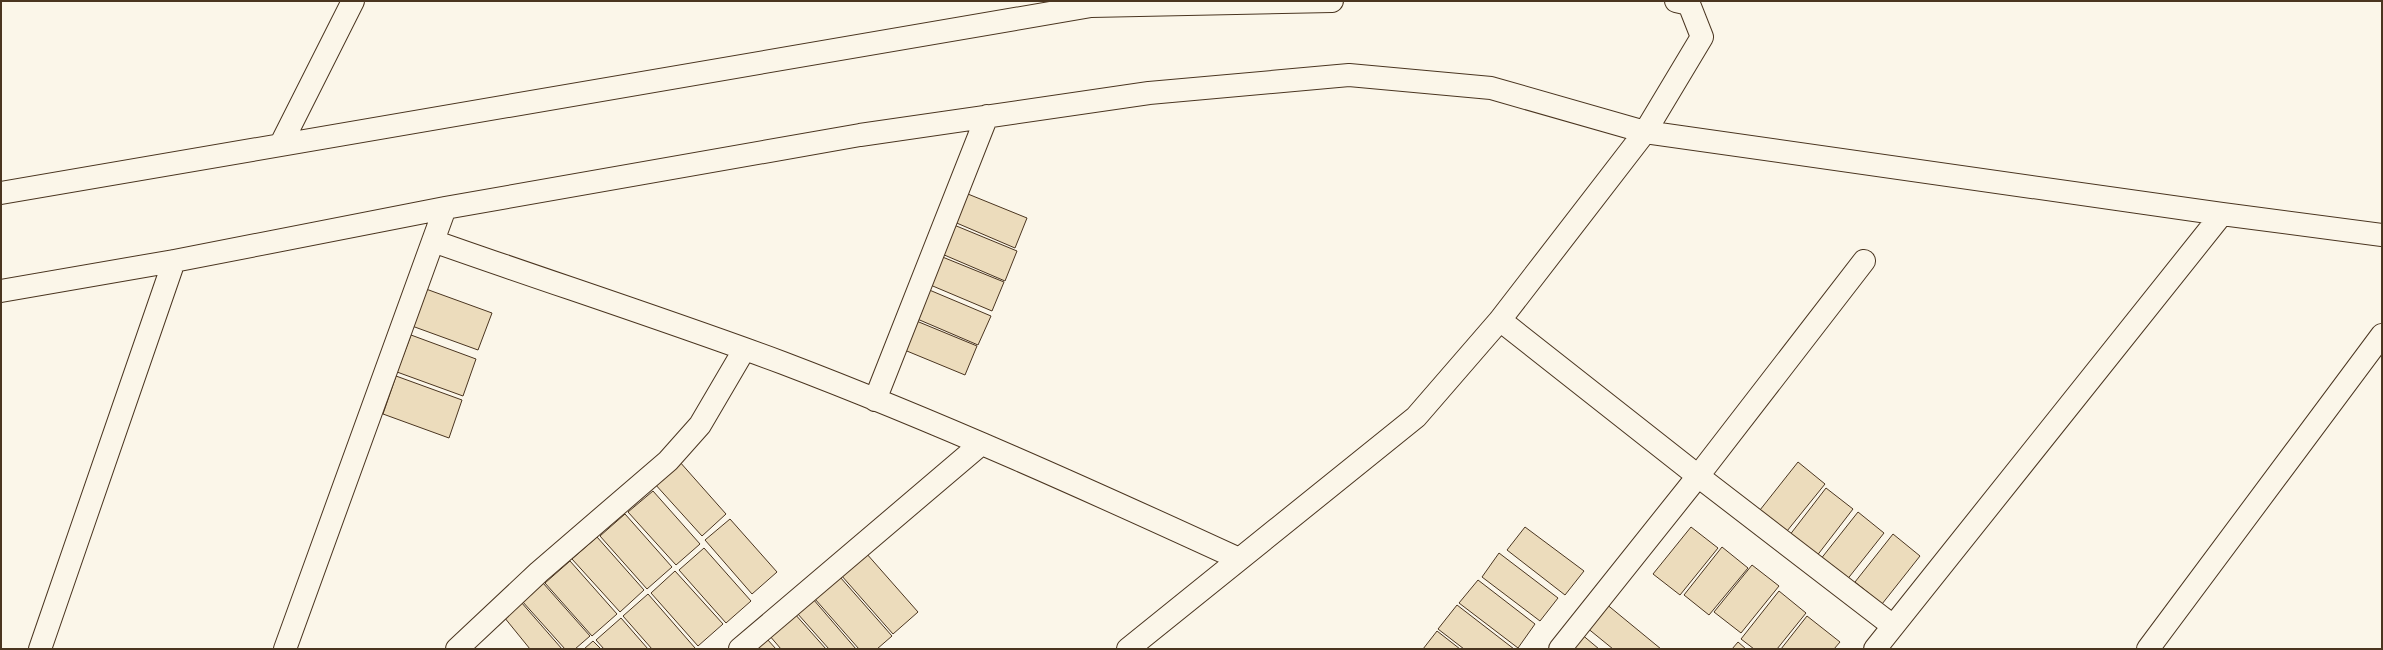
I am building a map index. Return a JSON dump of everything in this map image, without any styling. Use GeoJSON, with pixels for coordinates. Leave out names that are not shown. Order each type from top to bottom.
{"type":"FeatureCollection","features":[{"type":"Feature","properties":{"kind":"street"},"geometry":{"type":"LineString","coordinates":[[281,144],[353,1]]}},
{"type":"Feature","properties":{"kind":"street"},"geometry":{"type":"LineString","coordinates":[[1,193],[1091,6],[1332,1]]}},
{"type":"Feature","properties":{"kind":"street"},"geometry":{"type":"LineString","coordinates":[[1128,649],[1416,417],[1500,320],[1645,132],[1680,77],[1702,37],[1686,2]]}},
{"type":"Feature","properties":{"kind":"street"},"geometry":{"type":"LineString","coordinates":[[1,291],[174,261],[445,208],[853,136],[1149,93],[1349,75],[1491,88],[1645,132],[2222,214],[2382,235]]}},
{"type":"Feature","properties":{"kind":"street"},"geometry":{"type":"LineString","coordinates":[[875,400],[987,116]]}},
{"type":"Feature","properties":{"kind":"street"},"geometry":{"type":"LineString","coordinates":[[285,649],[445,208]]}},
{"type":"Feature","properties":{"kind":"street"},"geometry":{"type":"LineString","coordinates":[[1875,649],[2222,214]]}},
{"type":"Feature","properties":{"kind":"street"},"geometry":{"type":"LineString","coordinates":[[433,241],[744,350],[875,400],[1101,496],[1239,559]]}},
{"type":"Feature","properties":{"kind":"street"},"geometry":{"type":"LineString","coordinates":[[40,649],[174,261]]}},
{"type":"Feature","properties":{"kind":"street"},"geometry":{"type":"LineString","coordinates":[[1560,649],[1698,476],[1864,261]]}},
{"type":"Feature","properties":{"kind":"street"},"geometry":{"type":"LineString","coordinates":[[1500,320],[1698,476],[1893,626]]}},
{"type":"Feature","properties":{"kind":"street"},"geometry":{"type":"LineString","coordinates":[[2148,649],[2382,335]]}},
{"type":"Feature","properties":{"kind":"street"},"geometry":{"type":"LineString","coordinates":[[456,649],[539,572],[668,461],[700,425],[744,350]]}},
{"type":"Feature","properties":{"kind":"street"},"geometry":{"type":"LineString","coordinates":[[740,649],[981,444]]}},
{"type":"Feature","properties":{"kind":"building"},"geometry":{"type":"Polygon","coordinates":[[[963,192],[1027,218],[1015,248],[952,221],[963,192]]]}},
{"type":"Feature","properties":{"kind":"building"},"geometry":{"type":"Polygon","coordinates":[[[954,225],[1017,251],[1005,281],[942,254],[954,225]]]}},
{"type":"Feature","properties":{"kind":"building"},"geometry":{"type":"Polygon","coordinates":[[[940,256],[1004,282],[992,311],[928,284],[940,256]]]}},
{"type":"Feature","properties":{"kind":"building"},"geometry":{"type":"Polygon","coordinates":[[[426,289],[492,313],[478,350],[412,326],[426,289]]]}},
{"type":"Feature","properties":{"kind":"building"},"geometry":{"type":"Polygon","coordinates":[[[927,289],[991,316],[978,345],[915,318],[927,289]]]}},
{"type":"Feature","properties":{"kind":"building"},"geometry":{"type":"Polygon","coordinates":[[[914,320],[977,346],[965,375],[902,349],[914,320]]]}},
{"type":"Feature","properties":{"kind":"building"},"geometry":{"type":"Polygon","coordinates":[[[411,335],[476,359],[463,396],[397,372],[411,335]]]}},
{"type":"Feature","properties":{"kind":"building"},"geometry":{"type":"Polygon","coordinates":[[[396,376],[462,400],[449,438],[383,414],[396,376]]]}},
{"type":"Feature","properties":{"kind":"building"},"geometry":{"type":"Polygon","coordinates":[[[679,461],[726,514],[702,536],[654,483],[679,461]]]}},
{"type":"Feature","properties":{"kind":"building"},"geometry":{"type":"Polygon","coordinates":[[[1798,462],[1825,484],[1787,531],[1760,510],[1798,462]]]}},
{"type":"Feature","properties":{"kind":"building"},"geometry":{"type":"Polygon","coordinates":[[[1826,488],[1853,509],[1816,557],[1789,536],[1826,488]]]}},
{"type":"Feature","properties":{"kind":"building"},"geometry":{"type":"Polygon","coordinates":[[[653,491],[700,544],[676,565],[628,512],[653,491]]]}},
{"type":"Feature","properties":{"kind":"building"},"geometry":{"type":"Polygon","coordinates":[[[1858,512],[1884,533],[1846,581],[1820,560],[1858,512]]]}},
{"type":"Feature","properties":{"kind":"building"},"geometry":{"type":"Polygon","coordinates":[[[625,514],[672,567],[647,589],[600,536],[625,514]]]}},
{"type":"Feature","properties":{"kind":"building"},"geometry":{"type":"Polygon","coordinates":[[[730,519],[777,572],[752,594],[705,540],[730,519]]]}},
{"type":"Feature","properties":{"kind":"building"},"geometry":{"type":"Polygon","coordinates":[[[1525,527],[1584,571],[1565,595],[1507,550],[1525,527]]]}},
{"type":"Feature","properties":{"kind":"building"},"geometry":{"type":"Polygon","coordinates":[[[1691,527],[1718,548],[1680,595],[1653,574],[1691,527]]]}},
{"type":"Feature","properties":{"kind":"building"},"geometry":{"type":"Polygon","coordinates":[[[1893,534],[1920,556],[1882,604],[1855,582],[1893,534]]]}},
{"type":"Feature","properties":{"kind":"building"},"geometry":{"type":"Polygon","coordinates":[[[597,537],[644,590],[620,612],[572,559],[597,537]]]}},
{"type":"Feature","properties":{"kind":"building"},"geometry":{"type":"Polygon","coordinates":[[[1722,547],[1748,568],[1709,615],[1684,595],[1722,547]]]}},
{"type":"Feature","properties":{"kind":"building"},"geometry":{"type":"Polygon","coordinates":[[[704,548],[751,601],[726,623],[679,570],[704,548]]]}},
{"type":"Feature","properties":{"kind":"building"},"geometry":{"type":"Polygon","coordinates":[[[866,553],[918,612],[893,634],[841,575],[866,553]]]}},
{"type":"Feature","properties":{"kind":"building"},"geometry":{"type":"Polygon","coordinates":[[[1499,553],[1558,598],[1540,621],[1482,577],[1499,553]]]}},
{"type":"Feature","properties":{"kind":"building"},"geometry":{"type":"Polygon","coordinates":[[[570,561],[617,614],[592,636],[545,583],[570,561]]]}},
{"type":"Feature","properties":{"kind":"building"},"geometry":{"type":"Polygon","coordinates":[[[1752,565],[1779,586],[1741,633],[1714,612],[1752,565]]]}},
{"type":"Feature","properties":{"kind":"building"},"geometry":{"type":"Polygon","coordinates":[[[675,571],[723,624],[698,646],[651,593],[675,571]]]}},
{"type":"Feature","properties":{"kind":"building"},"geometry":{"type":"Polygon","coordinates":[[[840,577],[892,636],[877,649],[859,649],[815,599],[840,577]]]}},
{"type":"Feature","properties":{"kind":"building"},"geometry":{"type":"Polygon","coordinates":[[[1478,580],[1535,624],[1518,648],[1459,603],[1478,580]]]}},
{"type":"Feature","properties":{"kind":"building"},"geometry":{"type":"Polygon","coordinates":[[[543,583],[590,636],[575,649],[565,649],[522,601],[543,583]]]}},
{"type":"Feature","properties":{"kind":"building"},"geometry":{"type":"Polygon","coordinates":[[[1779,591],[1806,613],[1777,649],[1754,649],[1741,639],[1779,591]]]}},
{"type":"Feature","properties":{"kind":"building"},"geometry":{"type":"Polygon","coordinates":[[[648,594],[695,648],[694,649],[652,649],[623,616],[648,594]]]}},
{"type":"Feature","properties":{"kind":"building"},"geometry":{"type":"Polygon","coordinates":[[[813,599],[856,649],[829,649],[797,613],[813,599]]]}},
{"type":"Feature","properties":{"kind":"building"},"geometry":{"type":"Polygon","coordinates":[[[521,602],[562,649],[530,649],[504,617],[521,602]]]}},
{"type":"Feature","properties":{"kind":"building"},"geometry":{"type":"Polygon","coordinates":[[[1605,603],[1661,649],[1613,649],[1586,627],[1605,603]]]}},
{"type":"Feature","properties":{"kind":"building"},"geometry":{"type":"Polygon","coordinates":[[[1457,605],[1514,649],[1464,649],[1438,629],[1457,605]]]}},
{"type":"Feature","properties":{"kind":"building"},"geometry":{"type":"Polygon","coordinates":[[[794,613],[826,649],[781,649],[769,635],[794,613]]]}},
{"type":"Feature","properties":{"kind":"building"},"geometry":{"type":"Polygon","coordinates":[[[1807,616],[1840,642],[1834,649],[1781,649],[1807,616]]]}},
{"type":"Feature","properties":{"kind":"building"},"geometry":{"type":"Polygon","coordinates":[[[621,618],[648,649],[604,649],[596,640],[621,618]]]}},
{"type":"Feature","properties":{"kind":"building"},"geometry":{"type":"Polygon","coordinates":[[[1437,631],[1460,649],[1423,649],[1437,631]]]}},
{"type":"Feature","properties":{"kind":"building"},"geometry":{"type":"Polygon","coordinates":[[[1580,633],[1599,649],[1567,649],[1580,633]]]}},
{"type":"Feature","properties":{"kind":"building"},"geometry":{"type":"Polygon","coordinates":[[[767,639],[776,649],[756,649],[767,639]]]}},
{"type":"Feature","properties":{"kind":"building"},"geometry":{"type":"Polygon","coordinates":[[[593,641],[601,649],[584,649],[593,641]]]}},
{"type":"Feature","properties":{"kind":"building"},"geometry":{"type":"Polygon","coordinates":[[[1738,642],[1746,649],[1732,649],[1738,642]]]}}]}
